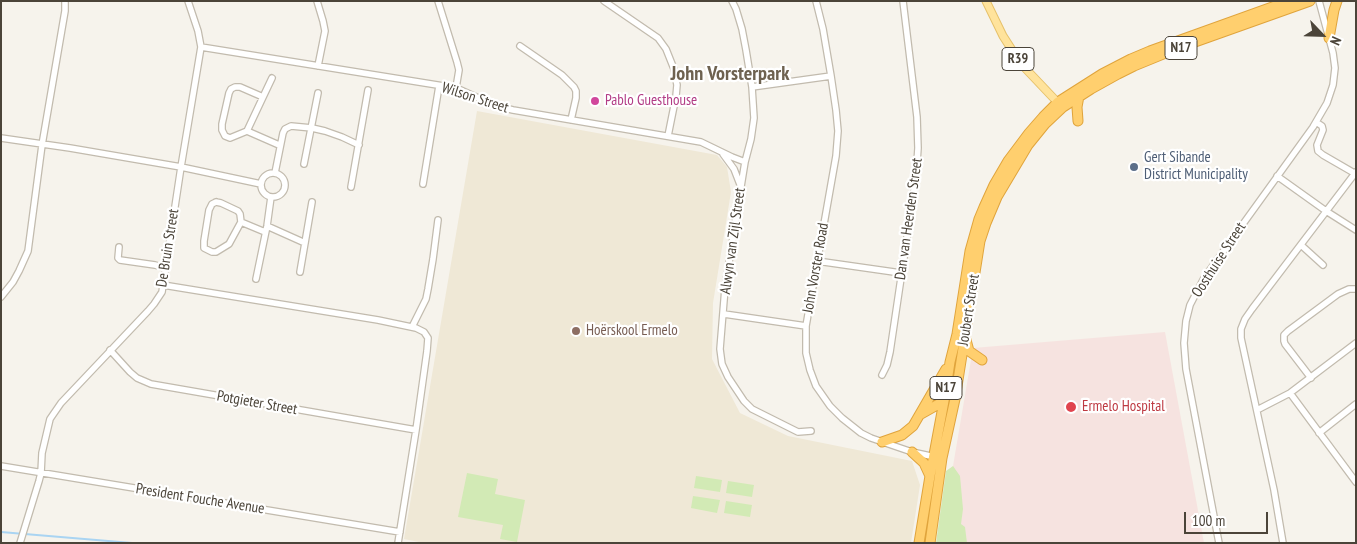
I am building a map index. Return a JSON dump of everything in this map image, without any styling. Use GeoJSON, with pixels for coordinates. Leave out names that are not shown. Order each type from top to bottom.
{"type":"FeatureCollection","features":[{"type":"Feature","properties":{"kind":"highway","name":"N17"},"geometry":{"type":"LineString","coordinates":[[1060,105],[1092,80],[1131,59],[1289,1]]}},
{"type":"Feature","properties":{"kind":"highway","name":"N17"},"geometry":{"type":"LineString","coordinates":[[1060,105],[1134,66],[1178,48],[1310,1]]}},
{"type":"Feature","properties":{"kind":"highway"},"geometry":{"type":"LineString","coordinates":[[1329,38],[1334,10],[1338,1]]}},
{"type":"Feature","properties":{"kind":"highway"},"geometry":{"type":"LineString","coordinates":[[1078,121],[1076,106],[1079,96]]}},
{"type":"Feature","properties":{"kind":"highway","name":"Joubert Street"},"geometry":{"type":"LineString","coordinates":[[919,543],[930,476],[938,457],[955,399],[980,241],[991,210],[1004,184],[1028,145],[1060,105]]}},
{"type":"Feature","properties":{"kind":"highway","name":"Joubert Street"},"geometry":{"type":"LineString","coordinates":[[930,543],[944,401],[970,251],[979,219],[1001,173],[1016,149],[1042,117],[1060,105]]}},
{"type":"Feature","properties":{"kind":"highway"},"geometry":{"type":"LineString","coordinates":[[965,338],[970,351],[982,360]]}},
{"type":"Feature","properties":{"kind":"highway"},"geometry":{"type":"LineString","coordinates":[[882,442],[896,438],[913,426],[950,362]]}},
{"type":"Feature","properties":{"kind":"highway"},"geometry":{"type":"LineString","coordinates":[[921,414],[944,401]]}},
{"type":"Feature","properties":{"kind":"highway"},"geometry":{"type":"LineString","coordinates":[[912,452],[924,463],[930,476]]}},
{"type":"Feature","properties":{"kind":"main road","name":"R39"},"geometry":{"type":"LineString","coordinates":[[986,1],[1012,50],[1060,105]]}},
{"type":"Feature","properties":{"kind":"street"},"geometry":{"type":"LineString","coordinates":[[1,297],[16,277],[28,250],[42,145],[62,31],[65,1]]}},
{"type":"Feature","properties":{"kind":"street","name":"De Bruin Street"},"geometry":{"type":"LineString","coordinates":[[20,541],[41,473],[42,453],[50,419],[60,403],[154,304],[162,292],[202,47],[188,1]]}},
{"type":"Feature","properties":{"kind":"street"},"geometry":{"type":"LineString","coordinates":[[316,1],[323,21],[324,31],[318,66]]}},
{"type":"Feature","properties":{"kind":"street"},"geometry":{"type":"LineString","coordinates":[[438,1],[459,70],[456,88]]}},
{"type":"Feature","properties":{"kind":"street"},"geometry":{"type":"LineString","coordinates":[[604,1],[658,38],[666,49],[674,68],[677,86],[668,136]]}},
{"type":"Feature","properties":{"kind":"street","name":"Alwyn van Zijl Street"},"geometry":{"type":"LineString","coordinates":[[732,1],[742,30],[752,86],[754,118],[725,288],[720,349],[722,364],[728,377],[744,401],[752,409],[798,432],[811,431]]}},
{"type":"Feature","properties":{"kind":"street","name":"John Vorster Road"},"geometry":{"type":"LineString","coordinates":[[816,1],[831,76],[836,110],[837,143],[806,326],[806,353],[810,370],[816,386],[823,397],[851,426],[882,442],[912,452],[938,457]]}},
{"type":"Feature","properties":{"kind":"street","name":"Dan van Heerden Street"},"geometry":{"type":"LineString","coordinates":[[882,375],[889,359],[916,177],[918,148],[917,117],[903,1]]}},
{"type":"Feature","properties":{"kind":"street","name":"Oosthuise Street"},"geometry":{"type":"LineString","coordinates":[[1220,543],[1186,369],[1184,332],[1190,305],[1204,278],[1316,122],[1327,103],[1333,85],[1335,68],[1333,53],[1319,1]]}},
{"type":"Feature","properties":{"kind":"street"},"geometry":{"type":"LineString","coordinates":[[520,46],[562,75],[574,87],[576,98],[570,120]]}},
{"type":"Feature","properties":{"kind":"street","name":"Wilson Street"},"geometry":{"type":"LineString","coordinates":[[202,47],[456,88],[488,102],[526,113],[701,142],[745,162]]}},
{"type":"Feature","properties":{"kind":"street"},"geometry":{"type":"LineString","coordinates":[[752,86],[831,76]]}},
{"type":"Feature","properties":{"kind":"street"},"geometry":{"type":"LineString","coordinates":[[263,97],[238,87],[232,88],[229,93],[222,124],[223,134],[230,138],[247,131],[272,78]]}},
{"type":"Feature","properties":{"kind":"street"},"geometry":{"type":"LineString","coordinates":[[423,184],[439,86]]}},
{"type":"Feature","properties":{"kind":"street"},"geometry":{"type":"LineString","coordinates":[[351,187],[368,90]]}},
{"type":"Feature","properties":{"kind":"street"},"geometry":{"type":"LineString","coordinates":[[304,164],[318,93]]}},
{"type":"Feature","properties":{"kind":"street"},"geometry":{"type":"LineString","coordinates":[[1283,543],[1274,490],[1241,338],[1241,329],[1252,309],[1355,173],[1318,151],[1317,145],[1323,130],[1322,126],[1316,122]]}},
{"type":"Feature","properties":{"kind":"street"},"geometry":{"type":"LineString","coordinates":[[275,173],[283,133],[285,128],[291,126],[333,133],[359,145]]}},
{"type":"Feature","properties":{"kind":"street"},"geometry":{"type":"LineString","coordinates":[[247,131],[280,146]]}},
{"type":"Feature","properties":{"kind":"street"},"geometry":{"type":"LineString","coordinates":[[1,138],[181,167],[261,184]]}},
{"type":"Feature","properties":{"kind":"street"},"geometry":{"type":"LineString","coordinates":[[723,153],[734,169],[741,187]]}},
{"type":"Feature","properties":{"kind":"street"},"geometry":{"type":"LineString","coordinates":[[275,173],[282,177],[285,187],[280,194],[271,197],[263,191],[261,184],[267,175],[275,173]]}},
{"type":"Feature","properties":{"kind":"street"},"geometry":{"type":"LineString","coordinates":[[1277,176],[1356,230]]}},
{"type":"Feature","properties":{"kind":"street"},"geometry":{"type":"LineString","coordinates":[[256,279],[271,197]]}},
{"type":"Feature","properties":{"kind":"street"},"geometry":{"type":"LineString","coordinates":[[218,202],[238,212],[241,222],[231,241],[226,246],[216,252],[204,248],[209,210],[212,204],[218,202]]}},
{"type":"Feature","properties":{"kind":"street"},"geometry":{"type":"LineString","coordinates":[[300,272],[312,202]]}},
{"type":"Feature","properties":{"kind":"street"},"geometry":{"type":"LineString","coordinates":[[412,327],[426,299],[434,259],[438,220]]}},
{"type":"Feature","properties":{"kind":"street"},"geometry":{"type":"LineString","coordinates":[[241,222],[305,242]]}},
{"type":"Feature","properties":{"kind":"street"},"geometry":{"type":"LineString","coordinates":[[1300,245],[1323,265]]}},
{"type":"Feature","properties":{"kind":"street"},"geometry":{"type":"LineString","coordinates":[[119,247],[118,258],[120,260],[165,268]]}},
{"type":"Feature","properties":{"kind":"street"},"geometry":{"type":"LineString","coordinates":[[818,261],[901,273]]}},
{"type":"Feature","properties":{"kind":"street"},"geometry":{"type":"LineString","coordinates":[[163,285],[368,318],[420,329],[427,336],[428,343],[416,430],[398,543]]}},
{"type":"Feature","properties":{"kind":"street"},"geometry":{"type":"LineString","coordinates":[[1311,378],[1285,344],[1284,335],[1288,330],[1338,294],[1349,289],[1356,289]]}},
{"type":"Feature","properties":{"kind":"street"},"geometry":{"type":"LineString","coordinates":[[724,314],[806,326]]}},
{"type":"Feature","properties":{"kind":"street"},"geometry":{"type":"LineString","coordinates":[[1257,410],[1290,393],[1356,343]]}},
{"type":"Feature","properties":{"kind":"street","name":"Potgieter Street"},"geometry":{"type":"LineString","coordinates":[[110,350],[137,378],[151,384],[416,430]]}},
{"type":"Feature","properties":{"kind":"street"},"geometry":{"type":"LineString","coordinates":[[1290,393],[1356,482]]}},
{"type":"Feature","properties":{"kind":"street"},"geometry":{"type":"LineString","coordinates":[[1319,433],[1356,404]]}},
{"type":"Feature","properties":{"kind":"street","name":"President Fouche Avenue"},"geometry":{"type":"LineString","coordinates":[[1,466],[400,532]]}},
{"type":"Feature","properties":{"kind":"shaded area","name":"Hoërskool Ermelo"},"geometry":{"type":"Polygon","coordinates":[[[477,111],[717,155],[727,167],[731,192],[713,303],[712,359],[740,413],[788,436],[912,461],[920,485],[911,543],[424,543],[404,539],[477,111]]]}},
{"type":"Feature","properties":{"kind":"shaded area","name":"Ermelo Hospital"},"geometry":{"type":"Polygon","coordinates":[[[1165,332],[1204,543],[940,543],[973,348],[1165,332]]]}},
{"type":"Feature","properties":{"kind":"green space"},"geometry":{"type":"Polygon","coordinates":[[[953,466],[960,476],[963,509],[961,524],[965,527],[967,543],[936,543],[946,471],[953,466]]]}},
{"type":"Feature","properties":{"kind":"green space"},"geometry":{"type":"Polygon","coordinates":[[[467,473],[498,479],[495,494],[525,500],[517,542],[500,539],[503,525],[458,517],[467,473]]]}},
{"type":"Feature","properties":{"kind":"green space"},"geometry":{"type":"Polygon","coordinates":[[[696,476],[722,480],[720,492],[694,488],[696,476]]]}},
{"type":"Feature","properties":{"kind":"green space"},"geometry":{"type":"Polygon","coordinates":[[[728,481],[754,485],[752,497],[726,493],[728,481]]]}},
{"type":"Feature","properties":{"kind":"green space"},"geometry":{"type":"Polygon","coordinates":[[[693,496],[720,500],[717,513],[691,508],[693,496]]]}},
{"type":"Feature","properties":{"kind":"green space"},"geometry":{"type":"Polygon","coordinates":[[[726,501],[752,505],[750,517],[724,513],[726,501]]]}},
{"type":"Feature","properties":{"kind":"waterway"},"geometry":{"type":"LineString","coordinates":[[1,532],[132,543]]}},
{"type":"Feature","properties":{"kind":"place","name":"Pablo Guesthouse"},"geometry":{"type":"Point","coordinates":[595,101]}},
{"type":"Feature","properties":{"kind":"place","name":"Gert Sibande District Municipality"},"geometry":{"type":"Point","coordinates":[1134,167]}},
{"type":"Feature","properties":{"kind":"place","name":"Hoërskool Ermelo"},"geometry":{"type":"Point","coordinates":[576,331]}},
{"type":"Feature","properties":{"kind":"place","name":"Ermelo Hospital"},"geometry":{"type":"Point","coordinates":[1071,407]}},
{"type":"Feature","properties":{"kind":"district","name":"John Vorsterpark"},"geometry":{"type":"Point","coordinates":[730,74]}}]}
